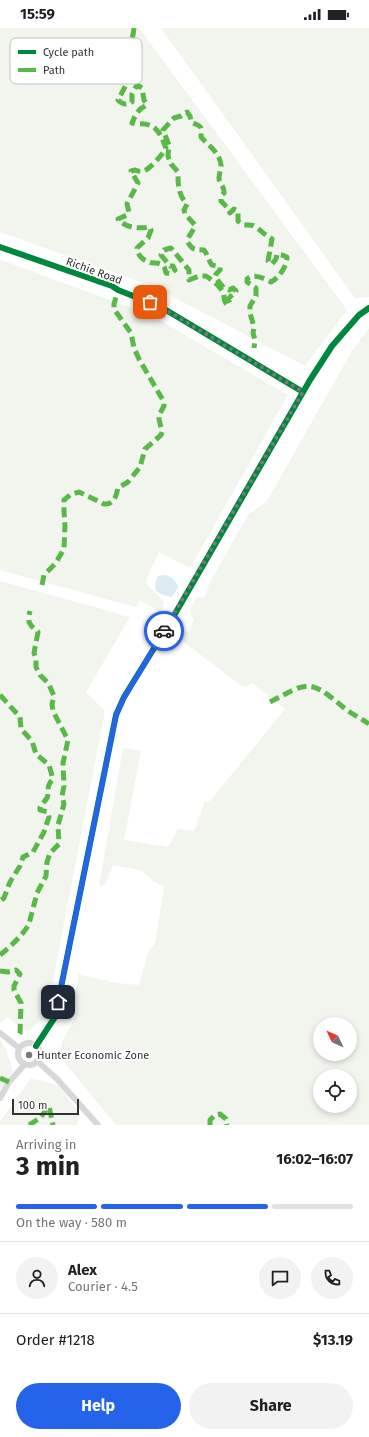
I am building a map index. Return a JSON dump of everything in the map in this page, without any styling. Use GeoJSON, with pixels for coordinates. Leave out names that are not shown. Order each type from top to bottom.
{"type":"FeatureCollection","features":[{"type":"Feature","properties":{"kind":"street","name":"Richie Road"},"geometry":{"type":"LineString","coordinates":[[0,247],[112,286],[118,290],[161,307],[303,392]]}},
{"type":"Feature","properties":{"kind":"street"},"geometry":{"type":"LineString","coordinates":[[36,1046],[55,1017],[116,715],[128,691],[176,613],[303,392],[332,346],[359,315],[369,308]]}},
{"type":"Feature","properties":{"kind":"street"},"geometry":{"type":"LineString","coordinates":[[0,1033],[19,1048]]}},
{"type":"Feature","properties":{"kind":"street"},"geometry":{"type":"LineString","coordinates":[[29,1043],[36,1046],[40,1055],[37,1061],[32,1065],[25,1064],[19,1060],[19,1048],[29,1043]]}},
{"type":"Feature","properties":{"kind":"street"},"geometry":{"type":"LineString","coordinates":[[37,1061],[57,1079],[98,1125]]}},
{"type":"Feature","properties":{"kind":"street"},"geometry":{"type":"LineString","coordinates":[[0,1098],[10,1082],[25,1064]]}},
{"type":"Feature","properties":{"kind":"shaded area"},"geometry":{"type":"Polygon","coordinates":[[[0,28],[139,28],[347,310],[305,366],[154,287],[0,232],[0,28]]]}},
{"type":"Feature","properties":{"kind":"shaded area"},"geometry":{"type":"Polygon","coordinates":[[[161,28],[369,28],[369,297],[355,298],[161,28]]]}},
{"type":"Feature","properties":{"kind":"shaded area"},"geometry":{"type":"Polygon","coordinates":[[[1,260],[151,315],[288,395],[190,568],[159,552],[145,582],[164,602],[161,613],[140,600],[136,607],[0,570],[1,260]]]}},
{"type":"Feature","properties":{"kind":"shaded area"},"geometry":{"type":"Polygon","coordinates":[[[369,328],[369,1125],[116,1125],[60,1057],[62,1042],[76,1016],[75,995],[79,974],[116,983],[139,985],[148,953],[155,943],[164,887],[152,880],[142,871],[113,865],[105,885],[99,886],[123,748],[141,751],[124,840],[168,847],[178,829],[194,831],[205,801],[210,801],[285,709],[252,683],[246,687],[240,685],[175,635],[178,628],[189,632],[194,619],[190,610],[197,597],[204,598],[210,582],[248,515],[267,501],[352,351],[369,328]]]}},
{"type":"Feature","properties":{"kind":"shaded area"},"geometry":{"type":"Polygon","coordinates":[[[166,575],[172,578],[179,586],[172,597],[163,595],[156,591],[155,583],[158,576],[166,575]]]}},
{"type":"Feature","properties":{"kind":"shaded area"},"geometry":{"type":"Polygon","coordinates":[[[0,581],[130,617],[86,692],[105,711],[46,1017],[27,1032],[7,1017],[0,1023],[0,581]]]}},
{"type":"Feature","properties":{"kind":"shaded area"},"geometry":{"type":"Polygon","coordinates":[[[0,1039],[6,1049],[13,1071],[0,1090],[0,1039]]]}},
{"type":"Feature","properties":{"kind":"shaded area"},"geometry":{"type":"Polygon","coordinates":[[[31,1078],[58,1085],[80,1113],[77,1125],[0,1125],[0,1121],[31,1078]]]}},
{"type":"Feature","properties":{"kind":"marked path"},"geometry":{"type":"LineString","coordinates":[[132,38],[134,28]]}},
{"type":"Feature","properties":{"kind":"marked path"},"geometry":{"type":"LineString","coordinates":[[126,84],[118,100],[121,103],[128,104],[132,102],[132,94],[137,85],[142,88],[144,100],[147,104],[140,109],[132,123],[147,124],[155,128],[161,136],[166,148],[147,170],[131,171],[138,183],[127,204],[129,212],[127,215],[118,219],[128,226],[137,228],[149,227],[151,230],[148,238],[137,248],[139,255],[144,260],[164,266],[166,273],[171,274],[175,270],[173,266],[170,266],[161,255],[164,250],[171,248],[189,270],[189,280],[199,276],[206,276],[221,289],[227,305],[230,303],[228,299],[236,291],[233,288],[229,290],[224,288],[215,277],[220,270],[220,267],[212,265],[204,250],[194,249],[187,241],[195,225],[185,214],[184,210],[187,204],[180,193],[178,185],[178,172],[171,164],[168,156],[169,145],[163,130],[174,118],[187,112],[190,116],[191,122],[200,126],[201,137],[219,157],[221,165],[219,180],[224,191],[221,196],[221,201],[228,208],[230,213],[234,209],[238,211],[238,221],[243,225],[254,226],[272,239],[268,261],[272,264],[276,259],[277,254],[287,257],[286,264],[282,271],[277,278],[271,282],[255,276],[247,279],[247,282],[256,288],[256,296],[250,306],[250,313],[254,327],[254,348]]}},
{"type":"Feature","properties":{"kind":"marked path"},"geometry":{"type":"LineString","coordinates":[[42,585],[44,575],[55,564],[64,549],[64,500],[70,495],[79,492],[104,504],[110,503],[115,497],[118,488],[128,482],[140,467],[145,449],[161,435],[162,432],[159,415],[164,406],[164,402],[139,359],[134,348],[131,333],[114,309],[118,290]]}},
{"type":"Feature","properties":{"kind":"marked path"},"geometry":{"type":"LineString","coordinates":[[0,955],[16,941],[29,924],[37,893],[46,876],[47,862],[50,853],[59,844],[58,825],[64,804],[62,796],[64,786],[63,763],[68,740],[53,711],[52,704],[54,696],[48,683],[40,675],[36,667],[34,653],[38,632],[30,623],[30,611]]}},
{"type":"Feature","properties":{"kind":"marked path"},"geometry":{"type":"LineString","coordinates":[[270,702],[301,687],[315,687],[323,691],[346,709],[369,724]]}},
{"type":"Feature","properties":{"kind":"marked path"},"geometry":{"type":"LineString","coordinates":[[0,695],[20,717],[21,729],[32,741],[36,754],[49,765],[53,779],[48,786],[47,798],[40,807],[40,810],[48,812],[49,817],[44,832],[33,852],[23,857],[20,866],[10,882],[4,898],[0,901]]}},
{"type":"Feature","properties":{"kind":"marked path"},"geometry":{"type":"LineString","coordinates":[[0,971],[8,972],[16,970],[20,974],[14,986],[14,990],[21,1003],[20,1033],[18,1036]]}},
{"type":"Feature","properties":{"kind":"marked path"},"geometry":{"type":"LineString","coordinates":[[0,1078],[9,1082]]}},
{"type":"Feature","properties":{"kind":"marked path"},"geometry":{"type":"LineString","coordinates":[[29,1125],[40,1118],[49,1106],[53,1125]]}},
{"type":"Feature","properties":{"kind":"marked path"},"geometry":{"type":"LineString","coordinates":[[210,1125],[210,1120],[215,1115],[220,1114],[226,1119],[227,1125]]}},
{"type":"Feature","properties":{"kind":"cycle path"},"geometry":{"type":"LineString","coordinates":[[0,247],[112,286],[118,290],[161,307],[303,392]]}},
{"type":"Feature","properties":{"kind":"cycle path"},"geometry":{"type":"LineString","coordinates":[[36,1046],[55,1017],[116,715],[124,697],[172,619],[310,380],[332,346],[359,315],[369,308]]}},
{"type":"Feature","properties":{"kind":"way so far"},"geometry":{"type":"LineString","coordinates":[[150,302],[161,307],[303,392],[164,631]]}},
{"type":"Feature","properties":{"kind":"place","name":"Hunter Economic Zone"},"geometry":{"type":"Point","coordinates":[29,1055]}},
{"type":"Feature","properties":{"kind":"route"},"geometry":{"type":"LineString","coordinates":[[58,1002],[110,736],[116,715],[124,698],[164,631]]}}]}
